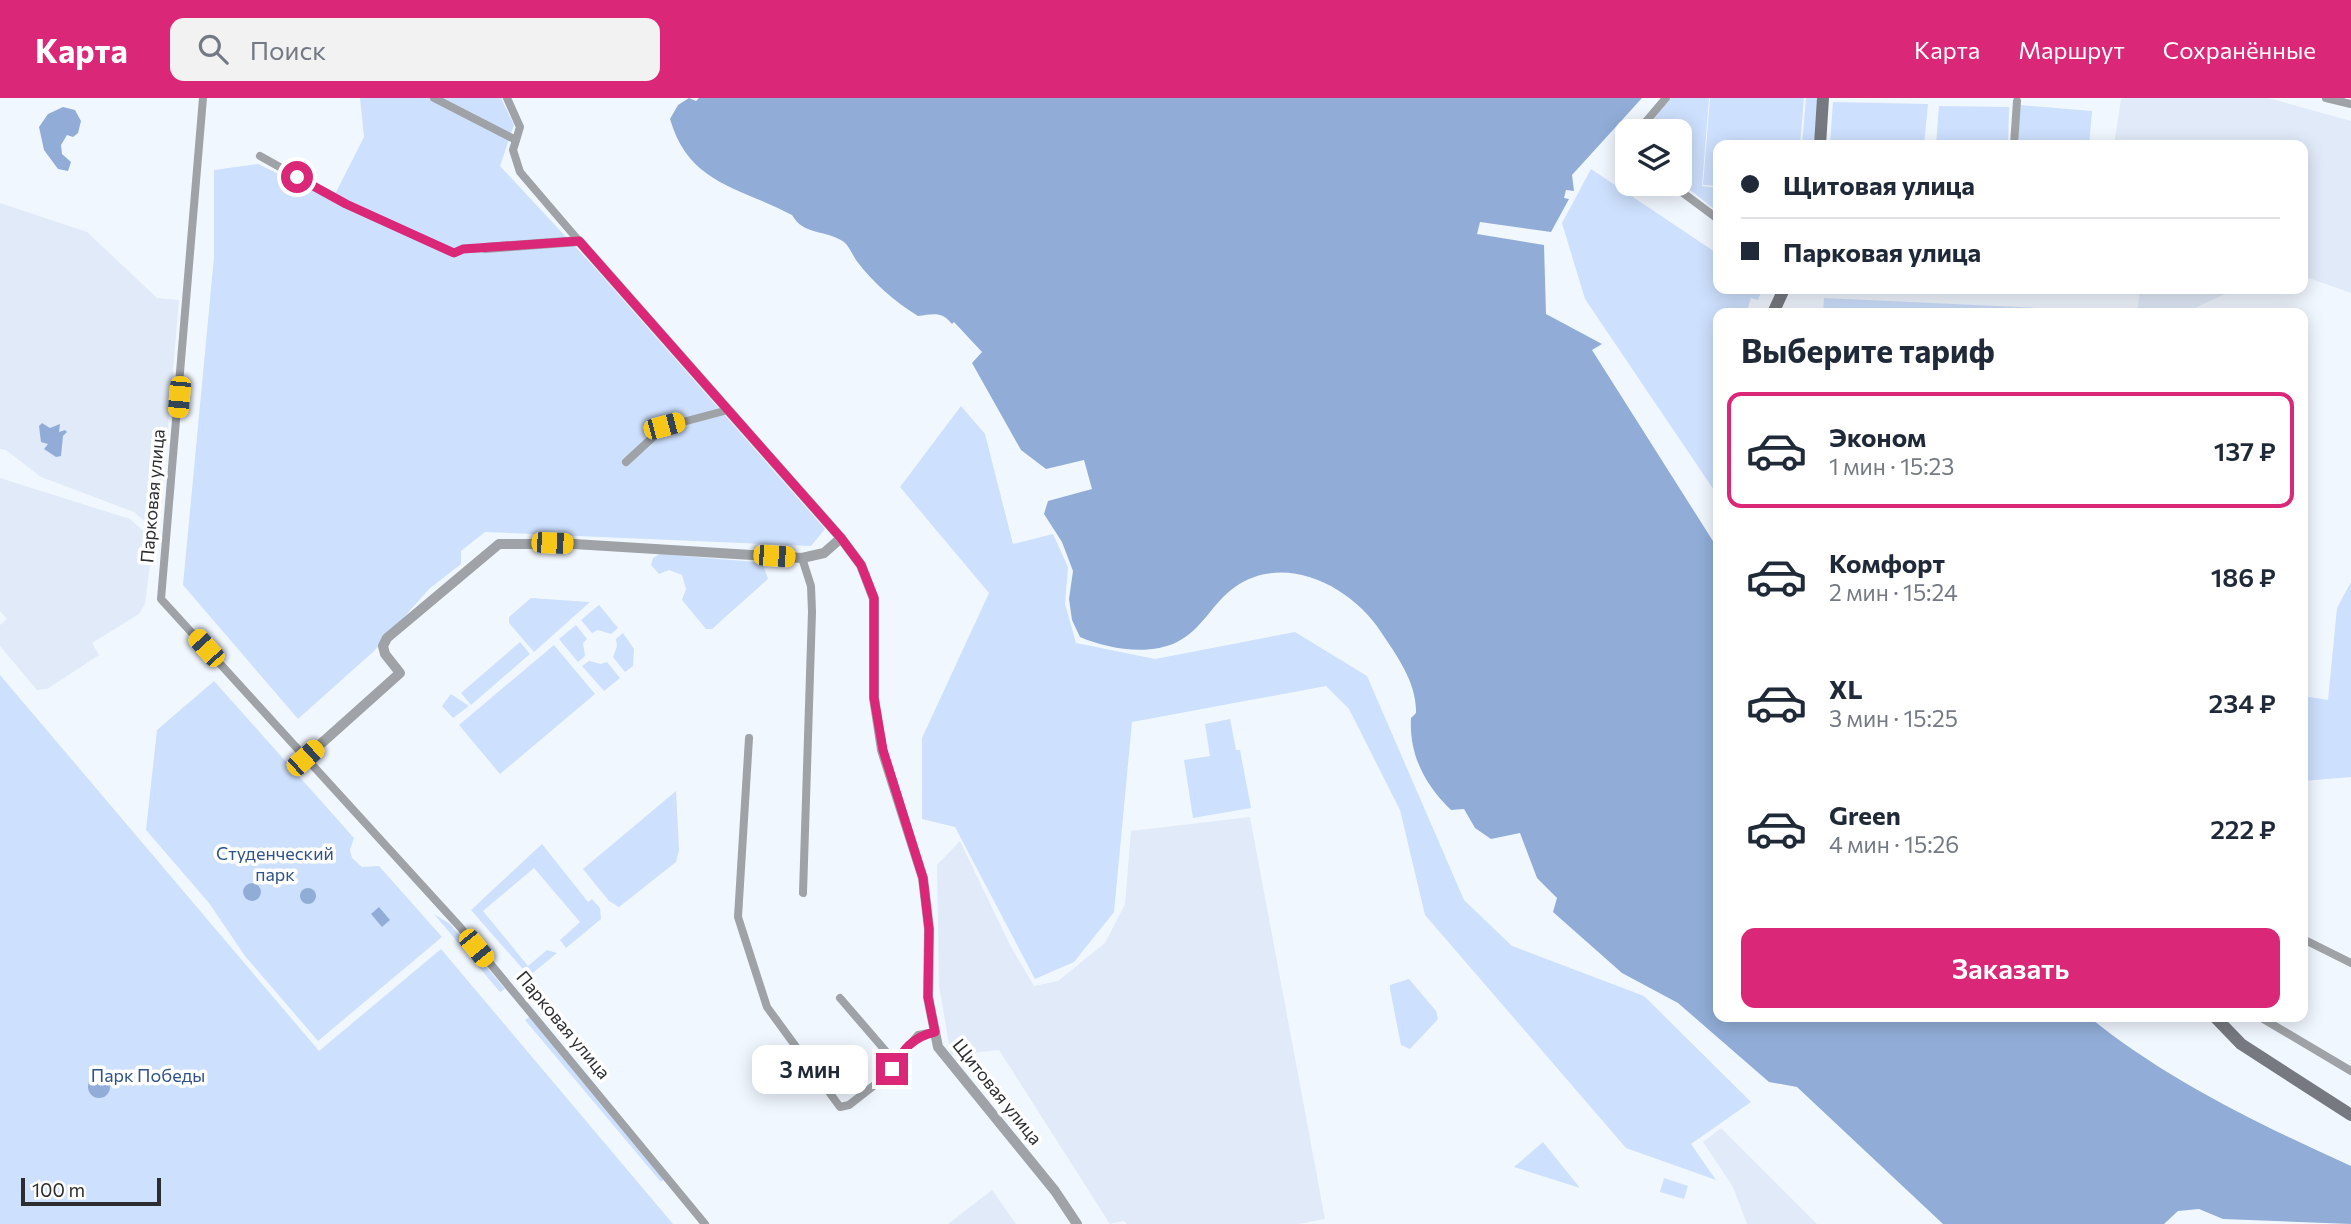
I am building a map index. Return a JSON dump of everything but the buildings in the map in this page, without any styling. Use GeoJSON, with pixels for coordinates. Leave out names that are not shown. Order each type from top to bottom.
{"type":"FeatureCollection","features":[{"type":"Feature","properties":{"kind":"main road"},"geometry":{"type":"LineString","coordinates":[[1820,140],[1823,98]]}},
{"type":"Feature","properties":{"kind":"main road"},"geometry":{"type":"LineString","coordinates":[[2220,1022],[2241,1044],[2351,1115]]}},
{"type":"Feature","properties":{"kind":"street","name":"Парковая улица"},"geometry":{"type":"LineString","coordinates":[[203,98],[162,599],[460,927],[705,1224]]}},
{"type":"Feature","properties":{"kind":"street"},"geometry":{"type":"LineString","coordinates":[[434,98],[516,140]]}},
{"type":"Feature","properties":{"kind":"street","name":"Щитовая улица"},"geometry":{"type":"LineString","coordinates":[[507,98],[520,127],[514,160],[520,172],[841,538],[861,565],[874,598],[874,698],[883,750],[923,878],[929,929],[928,997],[937,1046],[1055,1191],[1077,1224]]}},
{"type":"Feature","properties":{"kind":"street"},"geometry":{"type":"LineString","coordinates":[[1648,119],[1666,98]]}},
{"type":"Feature","properties":{"kind":"street"},"geometry":{"type":"LineString","coordinates":[[2326,98],[2351,104]]}},
{"type":"Feature","properties":{"kind":"street"},"geometry":{"type":"LineString","coordinates":[[2014,140],[2017,101]]}},
{"type":"Feature","properties":{"kind":"street"},"geometry":{"type":"LineString","coordinates":[[260,156],[346,204],[454,253],[463,249],[579,241]]}},
{"type":"Feature","properties":{"kind":"street"},"geometry":{"type":"LineString","coordinates":[[1687,196],[1713,215]]}},
{"type":"Feature","properties":{"kind":"street"},"geometry":{"type":"LineString","coordinates":[[626,462],[664,426],[728,410]]}},
{"type":"Feature","properties":{"kind":"street"},"geometry":{"type":"LineString","coordinates":[[305,758],[400,673],[385,654],[383,646],[387,638],[499,544],[510,541],[802,558],[824,553],[841,538]]}},
{"type":"Feature","properties":{"kind":"street"},"geometry":{"type":"LineString","coordinates":[[802,558],[811,586],[803,894]]}},
{"type":"Feature","properties":{"kind":"street"},"geometry":{"type":"LineString","coordinates":[[749,738],[738,917],[767,1007],[840,1107],[849,1105],[881,1080],[918,1035],[935,1032]]}},
{"type":"Feature","properties":{"kind":"street"},"geometry":{"type":"LineString","coordinates":[[2308,942],[2351,963]]}},
{"type":"Feature","properties":{"kind":"street"},"geometry":{"type":"LineString","coordinates":[[840,998],[896,1063]]}},
{"type":"Feature","properties":{"kind":"street"},"geometry":{"type":"LineString","coordinates":[[2268,1022],[2351,1071]]}},
{"type":"Feature","properties":{"kind":"shaded area"},"geometry":{"type":"Polygon","coordinates":[[[689,98],[696,101],[699,98],[1642,98],[1623,119],[1615,119],[1615,128],[1572,175],[1574,191],[1566,190],[1564,198],[1569,199],[1551,232],[1480,222],[1477,234],[1544,245],[1546,314],[1602,344],[1592,350],[1713,541],[1713,1022],[2096,1022],[2150,1061],[2215,1100],[2351,1166],[2351,1224],[2223,1219],[2199,1209],[2178,1211],[2164,1224],[1943,1224],[1797,1087],[1769,1082],[1678,1003],[1622,973],[1553,912],[1557,898],[1537,878],[1520,833],[1491,839],[1475,828],[1464,809],[1451,810],[1426,780],[1416,757],[1411,732],[1411,718],[1416,713],[1415,702],[1405,670],[1368,615],[1335,588],[1316,579],[1295,574],[1275,573],[1254,577],[1227,593],[1186,637],[1166,646],[1141,650],[1116,648],[1080,637],[1072,620],[1069,599],[1073,571],[1062,542],[1044,514],[1048,501],[1092,489],[1084,460],[1046,469],[1021,450],[972,363],[982,352],[954,322],[952,324],[937,314],[918,316],[877,284],[844,242],[803,226],[792,215],[734,189],[702,170],[678,141],[670,119],[678,105],[689,98]]]}},
{"type":"Feature","properties":{"kind":"shaded area"},"geometry":{"type":"Polygon","coordinates":[[[2268,98],[2351,121],[2351,293],[2308,278],[2308,140],[2115,140],[2121,99],[2268,98]]]}},
{"type":"Feature","properties":{"kind":"shaded area"},"geometry":{"type":"Polygon","coordinates":[[[63,107],[75,110],[81,121],[78,133],[73,137],[67,135],[61,145],[62,154],[71,162],[68,171],[58,169],[44,150],[39,127],[48,114],[63,107]]]}},
{"type":"Feature","properties":{"kind":"shaded area"},"geometry":{"type":"Polygon","coordinates":[[[0,203],[87,232],[157,298],[179,300],[159,533],[134,512],[41,477],[6,450],[0,449],[0,203]]]}},
{"type":"Feature","properties":{"kind":"shaded area"},"geometry":{"type":"Polygon","coordinates":[[[2139,294],[2225,294],[2195,308],[2138,308],[2139,294]]]}},
{"type":"Feature","properties":{"kind":"shaded area"},"geometry":{"type":"Polygon","coordinates":[[[42,423],[50,428],[60,424],[59,432],[67,432],[63,436],[61,456],[56,457],[44,449],[48,444],[41,442],[39,426],[42,423]]]}},
{"type":"Feature","properties":{"kind":"shaded area"},"geometry":{"type":"Polygon","coordinates":[[[0,478],[130,519],[153,540],[145,604],[139,614],[92,643],[99,655],[47,689],[37,690],[0,646],[0,625],[7,619],[0,611],[0,478]]]}},
{"type":"Feature","properties":{"kind":"shaded area"},"geometry":{"type":"Polygon","coordinates":[[[1250,817],[1325,1219],[1299,1224],[1127,1224],[1124,1221],[1110,1224],[999,1050],[951,1055],[939,986],[937,865],[960,841],[1010,945],[1034,986],[1058,981],[1105,943],[1125,904],[1131,831],[1250,817]]]}},
{"type":"Feature","properties":{"kind":"shaded area"},"geometry":{"type":"Polygon","coordinates":[[[252,883],[258,886],[261,892],[258,898],[252,901],[246,898],[243,892],[246,886],[252,883]]]}},
{"type":"Feature","properties":{"kind":"shaded area"},"geometry":{"type":"Polygon","coordinates":[[[308,888],[316,896],[308,904],[300,896],[308,888]]]}},
{"type":"Feature","properties":{"kind":"shaded area"},"geometry":{"type":"Polygon","coordinates":[[[379,907],[390,920],[382,927],[371,914],[379,907]]]}},
{"type":"Feature","properties":{"kind":"shaded area"},"geometry":{"type":"Polygon","coordinates":[[[99,1076],[107,1079],[110,1087],[107,1095],[99,1098],[91,1095],[88,1087],[91,1079],[99,1076]]]}},
{"type":"Feature","properties":{"kind":"shaded area"},"geometry":{"type":"Polygon","coordinates":[[[1721,1128],[1817,1224],[1747,1224],[1733,1187],[1703,1142],[1721,1128]]]}},
{"type":"Feature","properties":{"kind":"shaded area"},"geometry":{"type":"Polygon","coordinates":[[[992,1190],[1016,1224],[948,1224],[992,1190]]]}},
{"type":"Feature","properties":{"kind":"green space"},"geometry":{"type":"Polygon","coordinates":[[[360,98],[501,98],[514,125],[500,166],[595,268],[825,529],[811,546],[485,532],[461,551],[461,564],[429,589],[374,651],[298,719],[183,585],[214,257],[214,170],[258,164],[332,200],[364,137],[360,98]]]}},
{"type":"Feature","properties":{"kind":"green space"},"geometry":{"type":"Polygon","coordinates":[[[1671,98],[1709,98],[1702,186],[1713,187],[1713,208],[1692,191],[1692,119],[1654,119],[1671,98]]]}},
{"type":"Feature","properties":{"kind":"green space"},"geometry":{"type":"Polygon","coordinates":[[[1710,98],[1804,98],[1800,140],[1713,140],[1713,186],[1703,185],[1710,98]]]}},
{"type":"Feature","properties":{"kind":"green space"},"geometry":{"type":"Polygon","coordinates":[[[1806,98],[1818,98],[1815,140],[1802,140],[1806,98]]]}},
{"type":"Feature","properties":{"kind":"green space"},"geometry":{"type":"Polygon","coordinates":[[[1833,102],[1928,104],[1924,140],[1830,140],[1833,102]]]}},
{"type":"Feature","properties":{"kind":"green space"},"geometry":{"type":"Polygon","coordinates":[[[2020,105],[2092,111],[2089,140],[2018,140],[2020,105]]]}},
{"type":"Feature","properties":{"kind":"green space"},"geometry":{"type":"Polygon","coordinates":[[[1939,106],[2009,107],[2008,140],[1936,140],[1939,106]]]}},
{"type":"Feature","properties":{"kind":"green space"},"geometry":{"type":"Polygon","coordinates":[[[1591,169],[1615,185],[1615,196],[1631,196],[1713,251],[1713,294],[1760,294],[1758,300],[1751,298],[1748,308],[1713,308],[1713,489],[1585,299],[1562,223],[1591,169]]]}},
{"type":"Feature","properties":{"kind":"green space"},"geometry":{"type":"Polygon","coordinates":[[[1824,298],[2037,308],[1823,308],[1824,298]]]}},
{"type":"Feature","properties":{"kind":"green space"},"geometry":{"type":"Polygon","coordinates":[[[961,406],[985,434],[1013,544],[1053,534],[1068,567],[1065,604],[1076,643],[1155,659],[1295,632],[1367,676],[1464,900],[1512,946],[1644,996],[1751,1102],[1691,1144],[1716,1180],[1626,1148],[1425,915],[1400,810],[1349,709],[1326,686],[1132,722],[1114,912],[1074,962],[1035,979],[955,827],[922,819],[922,738],[989,593],[900,487],[961,406]]]}},
{"type":"Feature","properties":{"kind":"green space"},"geometry":{"type":"Polygon","coordinates":[[[660,554],[755,562],[764,567],[768,579],[712,629],[706,629],[682,600],[686,589],[682,575],[669,570],[659,574],[651,565],[653,558],[660,554]]]}},
{"type":"Feature","properties":{"kind":"green space"},"geometry":{"type":"Polygon","coordinates":[[[2351,582],[2351,777],[2308,781],[2308,697],[2328,700],[2337,608],[2351,582]]]}},
{"type":"Feature","properties":{"kind":"green space"},"geometry":{"type":"Polygon","coordinates":[[[531,598],[590,602],[534,652],[509,623],[509,617],[531,598]]]}},
{"type":"Feature","properties":{"kind":"green space"},"geometry":{"type":"Polygon","coordinates":[[[599,605],[618,628],[611,634],[598,630],[592,633],[581,620],[599,605]]]}},
{"type":"Feature","properties":{"kind":"green space"},"geometry":{"type":"Polygon","coordinates":[[[576,625],[587,639],[583,643],[585,656],[578,662],[559,639],[576,625]]]}},
{"type":"Feature","properties":{"kind":"green space"},"geometry":{"type":"Polygon","coordinates":[[[623,633],[634,649],[633,666],[625,672],[613,657],[617,646],[616,639],[623,633]]]}},
{"type":"Feature","properties":{"kind":"green space"},"geometry":{"type":"Polygon","coordinates":[[[520,642],[530,654],[471,705],[461,693],[520,642]]]}},
{"type":"Feature","properties":{"kind":"green space"},"geometry":{"type":"Polygon","coordinates":[[[554,645],[595,694],[500,774],[459,725],[554,645]]]}},
{"type":"Feature","properties":{"kind":"green space"},"geometry":{"type":"Polygon","coordinates":[[[589,661],[601,664],[607,662],[620,678],[604,691],[582,666],[589,661]]]}},
{"type":"Feature","properties":{"kind":"green space","name":"Парк Победы"},"geometry":{"type":"Polygon","coordinates":[[[0,675],[319,1051],[441,949],[673,1224],[0,1224],[0,675]]]}},
{"type":"Feature","properties":{"kind":"green space","name":"Студенческий парк"},"geometry":{"type":"Polygon","coordinates":[[[214,681],[354,838],[350,850],[352,858],[362,867],[379,866],[442,937],[318,1041],[245,956],[209,903],[146,830],[157,730],[214,681]]]}},
{"type":"Feature","properties":{"kind":"green space"},"geometry":{"type":"Polygon","coordinates":[[[451,694],[469,706],[453,718],[442,706],[451,694]]]}},
{"type":"Feature","properties":{"kind":"green space"},"geometry":{"type":"Polygon","coordinates":[[[1230,719],[1236,750],[1240,750],[1251,808],[1193,818],[1184,760],[1210,756],[1205,724],[1230,719]]]}},
{"type":"Feature","properties":{"kind":"green space"},"geometry":{"type":"Polygon","coordinates":[[[676,791],[679,850],[676,862],[619,907],[609,901],[583,869],[676,791]]]}},
{"type":"Feature","properties":{"kind":"green space"},"geometry":{"type":"Polygon","coordinates":[[[542,844],[588,902],[592,899],[600,908],[601,919],[566,948],[560,940],[580,922],[534,868],[483,911],[528,966],[547,950],[557,953],[529,976],[471,910],[542,844]]]}},
{"type":"Feature","properties":{"kind":"green space"},"geometry":{"type":"Polygon","coordinates":[[[434,914],[450,924],[505,989],[500,992],[434,914]]]}},
{"type":"Feature","properties":{"kind":"green space"},"geometry":{"type":"Polygon","coordinates":[[[1409,979],[1436,1011],[1438,1019],[1410,1049],[1401,1045],[1390,989],[1390,985],[1409,979]]]}},
{"type":"Feature","properties":{"kind":"green space"},"geometry":{"type":"Polygon","coordinates":[[[529,1017],[664,1179],[661,1182],[525,1020],[529,1017]]]}},
{"type":"Feature","properties":{"kind":"green space"},"geometry":{"type":"Polygon","coordinates":[[[1543,1142],[1580,1188],[1514,1167],[1543,1142]]]}},
{"type":"Feature","properties":{"kind":"green space"},"geometry":{"type":"Polygon","coordinates":[[[1664,1178],[1688,1186],[1684,1199],[1660,1192],[1664,1178]]]}},
{"type":"Feature","properties":{"kind":"route"},"geometry":{"type":"LineString","coordinates":[[297,177],[346,204],[454,253],[463,249],[579,241],[841,538],[861,565],[874,598],[874,698],[883,750],[923,878],[929,929],[928,997],[935,1032],[918,1035],[892,1069]]}}]}
